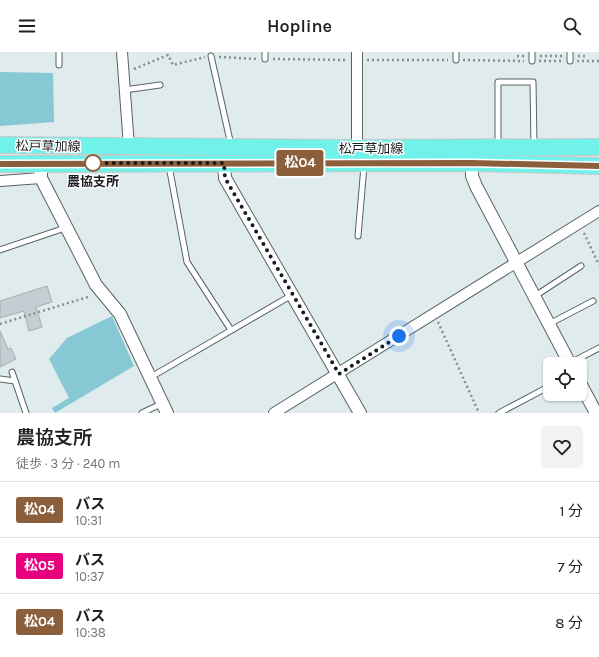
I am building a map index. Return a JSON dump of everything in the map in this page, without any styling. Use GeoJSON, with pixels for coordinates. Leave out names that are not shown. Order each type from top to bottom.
{"type":"FeatureCollection","features":[{"type":"Feature","properties":{"kind":"main road","name":"松戸草加線"},"geometry":{"type":"LineString","coordinates":[[0,145],[232,148],[599,147]]}},
{"type":"Feature","properties":{"kind":"main road","name":"松戸草加線"},"geometry":{"type":"LineString","coordinates":[[0,164],[41,171],[168,163],[472,163],[599,166]]}},
{"type":"Feature","properties":{"kind":"street"},"geometry":{"type":"LineString","coordinates":[[122,52],[129,147]]}},
{"type":"Feature","properties":{"kind":"street"},"geometry":{"type":"LineString","coordinates":[[357,52],[357,148]]}},
{"type":"Feature","properties":{"kind":"street"},"geometry":{"type":"LineString","coordinates":[[224,163],[225,178],[339,374],[360,413]]}},
{"type":"Feature","properties":{"kind":"street"},"geometry":{"type":"LineString","coordinates":[[472,163],[472,176],[476,186],[566,357]]}},
{"type":"Feature","properties":{"kind":"street"},"geometry":{"type":"LineString","coordinates":[[0,181],[41,171],[66,228],[96,285],[120,314],[165,408]]}},
{"type":"Feature","properties":{"kind":"street"},"geometry":{"type":"LineString","coordinates":[[274,413],[339,374],[579,223],[598,214]]}},
{"type":"Feature","properties":{"kind":"street"},"geometry":{"type":"LineString","coordinates":[[587,396],[596,413]]}},
{"type":"Feature","properties":{"kind":"lane"},"geometry":{"type":"LineString","coordinates":[[59,52],[59,65]]}},
{"type":"Feature","properties":{"kind":"lane"},"geometry":{"type":"LineString","coordinates":[[265,52],[265,59]]}},
{"type":"Feature","properties":{"kind":"lane"},"geometry":{"type":"LineString","coordinates":[[456,52],[456,60]]}},
{"type":"Feature","properties":{"kind":"lane"},"geometry":{"type":"LineString","coordinates":[[211,56],[232,148]]}},
{"type":"Feature","properties":{"kind":"lane"},"geometry":{"type":"LineString","coordinates":[[498,148],[498,82],[533,82],[534,147]]}},
{"type":"Feature","properties":{"kind":"lane"},"geometry":{"type":"LineString","coordinates":[[124,90],[160,85]]}},
{"type":"Feature","properties":{"kind":"lane"},"geometry":{"type":"LineString","coordinates":[[168,163],[187,262],[231,330]]}},
{"type":"Feature","properties":{"kind":"lane"},"geometry":{"type":"LineString","coordinates":[[358,236],[364,163]]}},
{"type":"Feature","properties":{"kind":"lane"},"geometry":{"type":"LineString","coordinates":[[0,250],[66,228]]}},
{"type":"Feature","properties":{"kind":"lane"},"geometry":{"type":"LineString","coordinates":[[535,296],[581,266]]}},
{"type":"Feature","properties":{"kind":"lane"},"geometry":{"type":"LineString","coordinates":[[151,377],[293,295]]}},
{"type":"Feature","properties":{"kind":"lane"},"geometry":{"type":"LineString","coordinates":[[550,324],[593,301]]}},
{"type":"Feature","properties":{"kind":"lane"},"geometry":{"type":"LineString","coordinates":[[583,357],[599,348]]}},
{"type":"Feature","properties":{"kind":"lane"},"geometry":{"type":"LineString","coordinates":[[12,372],[26,413]]}},
{"type":"Feature","properties":{"kind":"lane"},"geometry":{"type":"LineString","coordinates":[[0,379],[15,381]]}},
{"type":"Feature","properties":{"kind":"lane"},"geometry":{"type":"LineString","coordinates":[[499,413],[543,390]]}},
{"type":"Feature","properties":{"kind":"lane"},"geometry":{"type":"LineString","coordinates":[[142,413],[165,408]]}},
{"type":"Feature","properties":{"kind":"path"},"geometry":{"type":"LineString","coordinates":[[518,56],[586,56]]}},
{"type":"Feature","properties":{"kind":"path"},"geometry":{"type":"LineString","coordinates":[[579,223],[599,265]]}},
{"type":"Feature","properties":{"kind":"path"},"geometry":{"type":"LineString","coordinates":[[0,324],[96,294]]}},
{"type":"Feature","properties":{"kind":"path"},"geometry":{"type":"LineString","coordinates":[[434,314],[479,413]]}},
{"type":"Feature","properties":{"kind":"shaded area"},"geometry":{"type":"Polygon","coordinates":[[[0,72],[53,73],[54,122],[0,126],[0,72]]]}},
{"type":"Feature","properties":{"kind":"shaded area"},"geometry":{"type":"Polygon","coordinates":[[[112,316],[134,366],[55,413],[52,408],[69,398],[49,359],[67,338],[112,316]]]}},
{"type":"Feature","properties":{"kind":"building"},"geometry":{"type":"Polygon","coordinates":[[[47,286],[52,302],[36,307],[42,327],[29,331],[24,311],[0,318],[0,301],[47,286]]]}},
{"type":"Feature","properties":{"kind":"building"},"geometry":{"type":"Polygon","coordinates":[[[0,331],[8,349],[11,348],[16,359],[0,367],[0,331]]]}},
{"type":"Feature","properties":{"kind":"bus line","name":"松04"},"geometry":{"type":"LineString","coordinates":[[0,164],[472,163],[599,166]]}},
{"type":"Feature","properties":{"kind":"place","name":"農協支所"},"geometry":{"type":"Point","coordinates":[93,163]}},
{"type":"Feature","properties":{"kind":"route"},"geometry":{"type":"LineString","coordinates":[[93,163],[89,163],[105,163],[121,163],[136,163],[152,163],[168,163],[182,163],[196,163],[210,163],[224,163],[225,178],[339,374],[399,336]]}}]}
